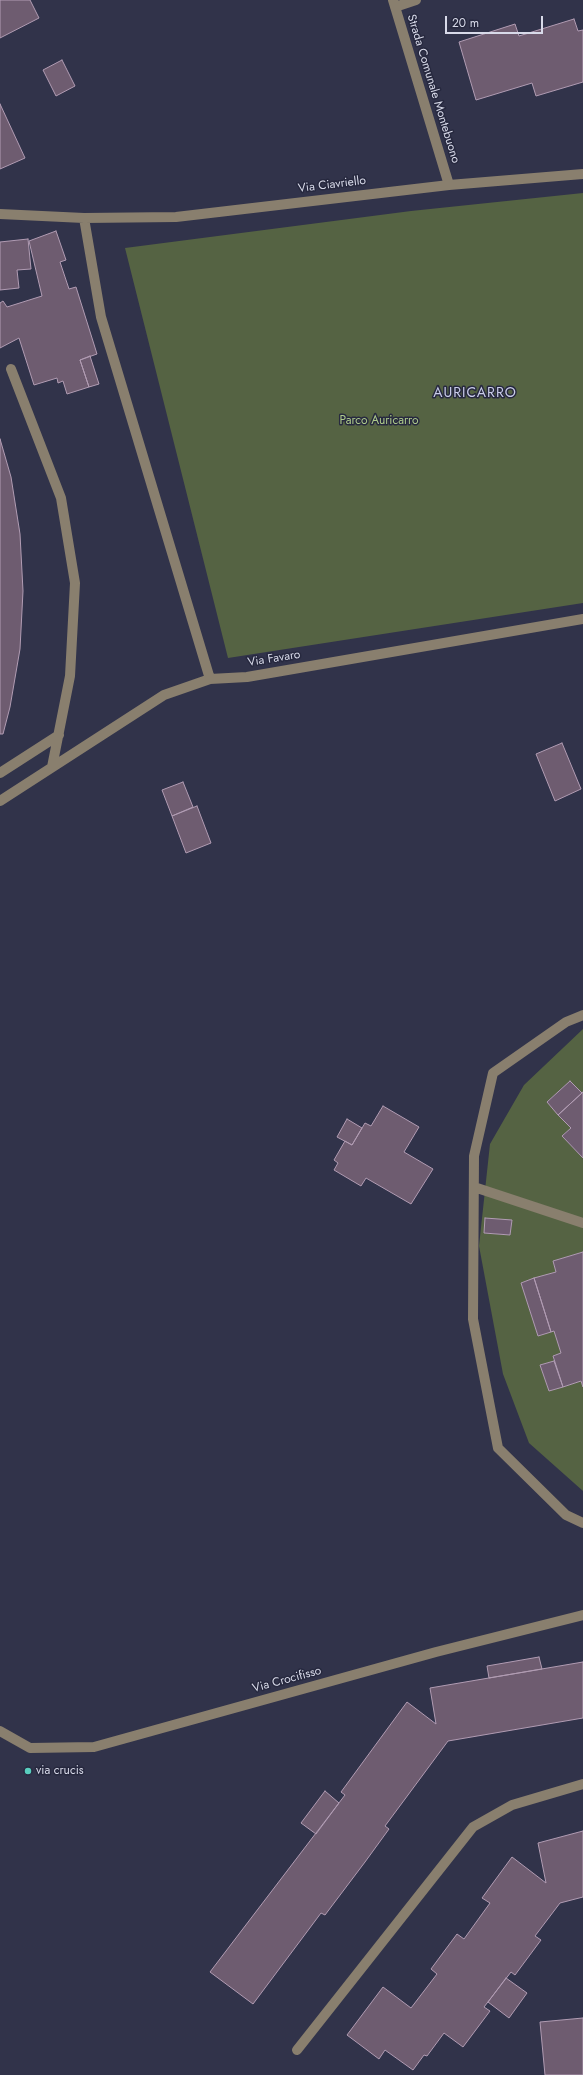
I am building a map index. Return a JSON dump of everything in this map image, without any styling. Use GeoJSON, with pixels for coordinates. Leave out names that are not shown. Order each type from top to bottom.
{"type":"FeatureCollection","features":[{"type":"Feature","properties":{"kind":"street"},"geometry":{"type":"LineString","coordinates":[[394,4],[416,0]]}},
{"type":"Feature","properties":{"kind":"street","name":"Strada Comunale Montebuono"},"geometry":{"type":"LineString","coordinates":[[394,4],[449,185]]}},
{"type":"Feature","properties":{"kind":"street","name":"Via Ciavriello"},"geometry":{"type":"LineString","coordinates":[[0,214],[84,218],[176,217],[449,185],[583,174]]}},
{"type":"Feature","properties":{"kind":"street"},"geometry":{"type":"LineString","coordinates":[[84,218],[101,317],[210,679]]}},
{"type":"Feature","properties":{"kind":"street"},"geometry":{"type":"LineString","coordinates":[[11,369],[61,498],[75,583],[70,676],[52,768]]}},
{"type":"Feature","properties":{"kind":"street","name":"Via Favaro"},"geometry":{"type":"LineString","coordinates":[[0,801],[164,695],[210,679],[247,677],[583,619]]}},
{"type":"Feature","properties":{"kind":"street"},"geometry":{"type":"LineString","coordinates":[[0,773],[59,735]]}},
{"type":"Feature","properties":{"kind":"street"},"geometry":{"type":"LineString","coordinates":[[583,1015],[566,1022],[493,1073],[474,1156],[473,1318],[498,1448],[566,1515],[583,1523]]}},
{"type":"Feature","properties":{"kind":"street"},"geometry":{"type":"LineString","coordinates":[[474,1187],[583,1223]]}},
{"type":"Feature","properties":{"kind":"street","name":"Via Crocifisso"},"geometry":{"type":"LineString","coordinates":[[0,1730],[30,1748],[94,1747],[436,1652],[583,1615]]}},
{"type":"Feature","properties":{"kind":"street"},"geometry":{"type":"LineString","coordinates":[[297,2050],[472,1827],[512,1805],[583,1784]]}},
{"type":"Feature","properties":{"kind":"green space","name":"Parco Auricarro"},"geometry":{"type":"Polygon","coordinates":[[[583,193],[583,603],[228,658],[125,248],[411,211],[583,193]]]}},
{"type":"Feature","properties":{"kind":"green space"},"geometry":{"type":"Polygon","coordinates":[[[583,1029],[583,1092],[582,1093],[570,1081],[547,1102],[571,1128],[562,1136],[583,1158],[583,1252],[553,1261],[556,1272],[521,1283],[538,1336],[554,1331],[561,1353],[553,1356],[554,1361],[540,1365],[549,1391],[581,1381],[583,1387],[583,1491],[529,1443],[503,1374],[479,1246],[490,1144],[524,1085],[583,1029]],[[512,1221],[484,1233],[510,1235],[512,1221]]]}},
{"type":"Feature","properties":{"kind":"building"},"geometry":{"type":"Polygon","coordinates":[[[0,0],[30,0],[39,18],[0,38],[0,0]]]}},
{"type":"Feature","properties":{"kind":"building"},"geometry":{"type":"Polygon","coordinates":[[[574,19],[578,31],[583,30],[583,82],[536,96],[532,83],[476,100],[459,42],[515,24],[519,36],[574,19]]]}},
{"type":"Feature","properties":{"kind":"building"},"geometry":{"type":"Polygon","coordinates":[[[62,60],[75,86],[56,96],[43,70],[62,60]]]}},
{"type":"Feature","properties":{"kind":"building"},"geometry":{"type":"Polygon","coordinates":[[[0,104],[25,158],[0,169],[0,104]]]}},
{"type":"Feature","properties":{"kind":"building"},"geometry":{"type":"Polygon","coordinates":[[[56,231],[66,260],[60,262],[69,289],[76,287],[97,354],[80,360],[89,387],[67,394],[63,381],[58,383],[57,378],[34,385],[19,338],[0,348],[0,303],[3,301],[7,307],[42,296],[29,241],[56,231]]]}},
{"type":"Feature","properties":{"kind":"building"},"geometry":{"type":"Polygon","coordinates":[[[28,239],[31,269],[17,270],[19,288],[0,290],[0,242],[28,239]]]}},
{"type":"Feature","properties":{"kind":"building"},"geometry":{"type":"Polygon","coordinates":[[[90,356],[99,384],[89,387],[80,360],[90,356]]]}},
{"type":"Feature","properties":{"kind":"building"},"geometry":{"type":"Polygon","coordinates":[[[0,439],[11,477],[20,534],[23,591],[20,649],[10,707],[3,734],[0,734],[0,439]]]}},
{"type":"Feature","properties":{"kind":"building"},"geometry":{"type":"Polygon","coordinates":[[[562,743],[581,789],[555,801],[536,754],[562,743]]]}},
{"type":"Feature","properties":{"kind":"building"},"geometry":{"type":"Polygon","coordinates":[[[183,782],[193,807],[172,816],[162,790],[183,782]]]}},
{"type":"Feature","properties":{"kind":"building"},"geometry":{"type":"Polygon","coordinates":[[[197,806],[211,843],[186,853],[172,816],[197,806]]]}},
{"type":"Feature","properties":{"kind":"building"},"geometry":{"type":"Polygon","coordinates":[[[570,1081],[582,1093],[558,1115],[547,1102],[570,1081]]]}},
{"type":"Feature","properties":{"kind":"building"},"geometry":{"type":"Polygon","coordinates":[[[583,1092],[583,1158],[562,1136],[571,1128],[558,1115],[583,1092]]]}},
{"type":"Feature","properties":{"kind":"building"},"geometry":{"type":"Polygon","coordinates":[[[383,1106],[419,1127],[404,1152],[433,1169],[411,1204],[366,1178],[361,1186],[334,1170],[338,1163],[334,1160],[345,1141],[352,1145],[365,1123],[371,1126],[383,1106]]]}},
{"type":"Feature","properties":{"kind":"building"},"geometry":{"type":"Polygon","coordinates":[[[347,1119],[362,1128],[352,1145],[337,1137],[347,1119]]]}},
{"type":"Feature","properties":{"kind":"building"},"geometry":{"type":"Polygon","coordinates":[[[485,1218],[512,1220],[510,1235],[484,1233],[485,1218]]]}},
{"type":"Feature","properties":{"kind":"building"},"geometry":{"type":"Polygon","coordinates":[[[583,1252],[583,1387],[581,1381],[563,1387],[553,1356],[561,1353],[554,1331],[551,1332],[534,1278],[556,1272],[553,1261],[583,1252]]]}},
{"type":"Feature","properties":{"kind":"building"},"geometry":{"type":"Polygon","coordinates":[[[534,1278],[551,1332],[538,1336],[521,1283],[534,1278]]]}},
{"type":"Feature","properties":{"kind":"building"},"geometry":{"type":"Polygon","coordinates":[[[554,1361],[563,1387],[549,1391],[540,1365],[554,1361]]]}},
{"type":"Feature","properties":{"kind":"building"},"geometry":{"type":"Polygon","coordinates":[[[539,1657],[542,1669],[489,1678],[487,1666],[539,1657]]]}},
{"type":"Feature","properties":{"kind":"building"},"geometry":{"type":"Polygon","coordinates":[[[583,1662],[583,1718],[448,1741],[385,1826],[389,1829],[365,1862],[325,1915],[321,1913],[253,2004],[210,1972],[345,1795],[341,1792],[407,1702],[436,1724],[430,1688],[583,1662]]]}},
{"type":"Feature","properties":{"kind":"building"},"geometry":{"type":"Polygon","coordinates":[[[325,1791],[339,1803],[316,1834],[301,1823],[325,1791]]]}},
{"type":"Feature","properties":{"kind":"building"},"geometry":{"type":"Polygon","coordinates":[[[583,1831],[583,1897],[560,1903],[535,1936],[541,1940],[515,1975],[511,1972],[484,2007],[490,2011],[463,2047],[444,2033],[427,2056],[424,2055],[413,2070],[385,2050],[379,2059],[347,2035],[383,1987],[411,2008],[437,1974],[431,1969],[457,1934],[464,1939],[490,1903],[482,1898],[512,1857],[546,1883],[538,1843],[583,1831]]]}},
{"type":"Feature","properties":{"kind":"building"},"geometry":{"type":"Polygon","coordinates":[[[506,1978],[527,1993],[509,2018],[488,2002],[506,1978]]]}},
{"type":"Feature","properties":{"kind":"building"},"geometry":{"type":"Polygon","coordinates":[[[583,2018],[583,2075],[545,2075],[540,2022],[583,2018]]]}},
{"type":"Feature","properties":{"kind":"place","name":"via crucis"},"geometry":{"type":"Point","coordinates":[28,1771]}},
{"type":"Feature","properties":{"kind":"district","name":"AURICARRO"},"geometry":{"type":"Point","coordinates":[475,394]}}]}
